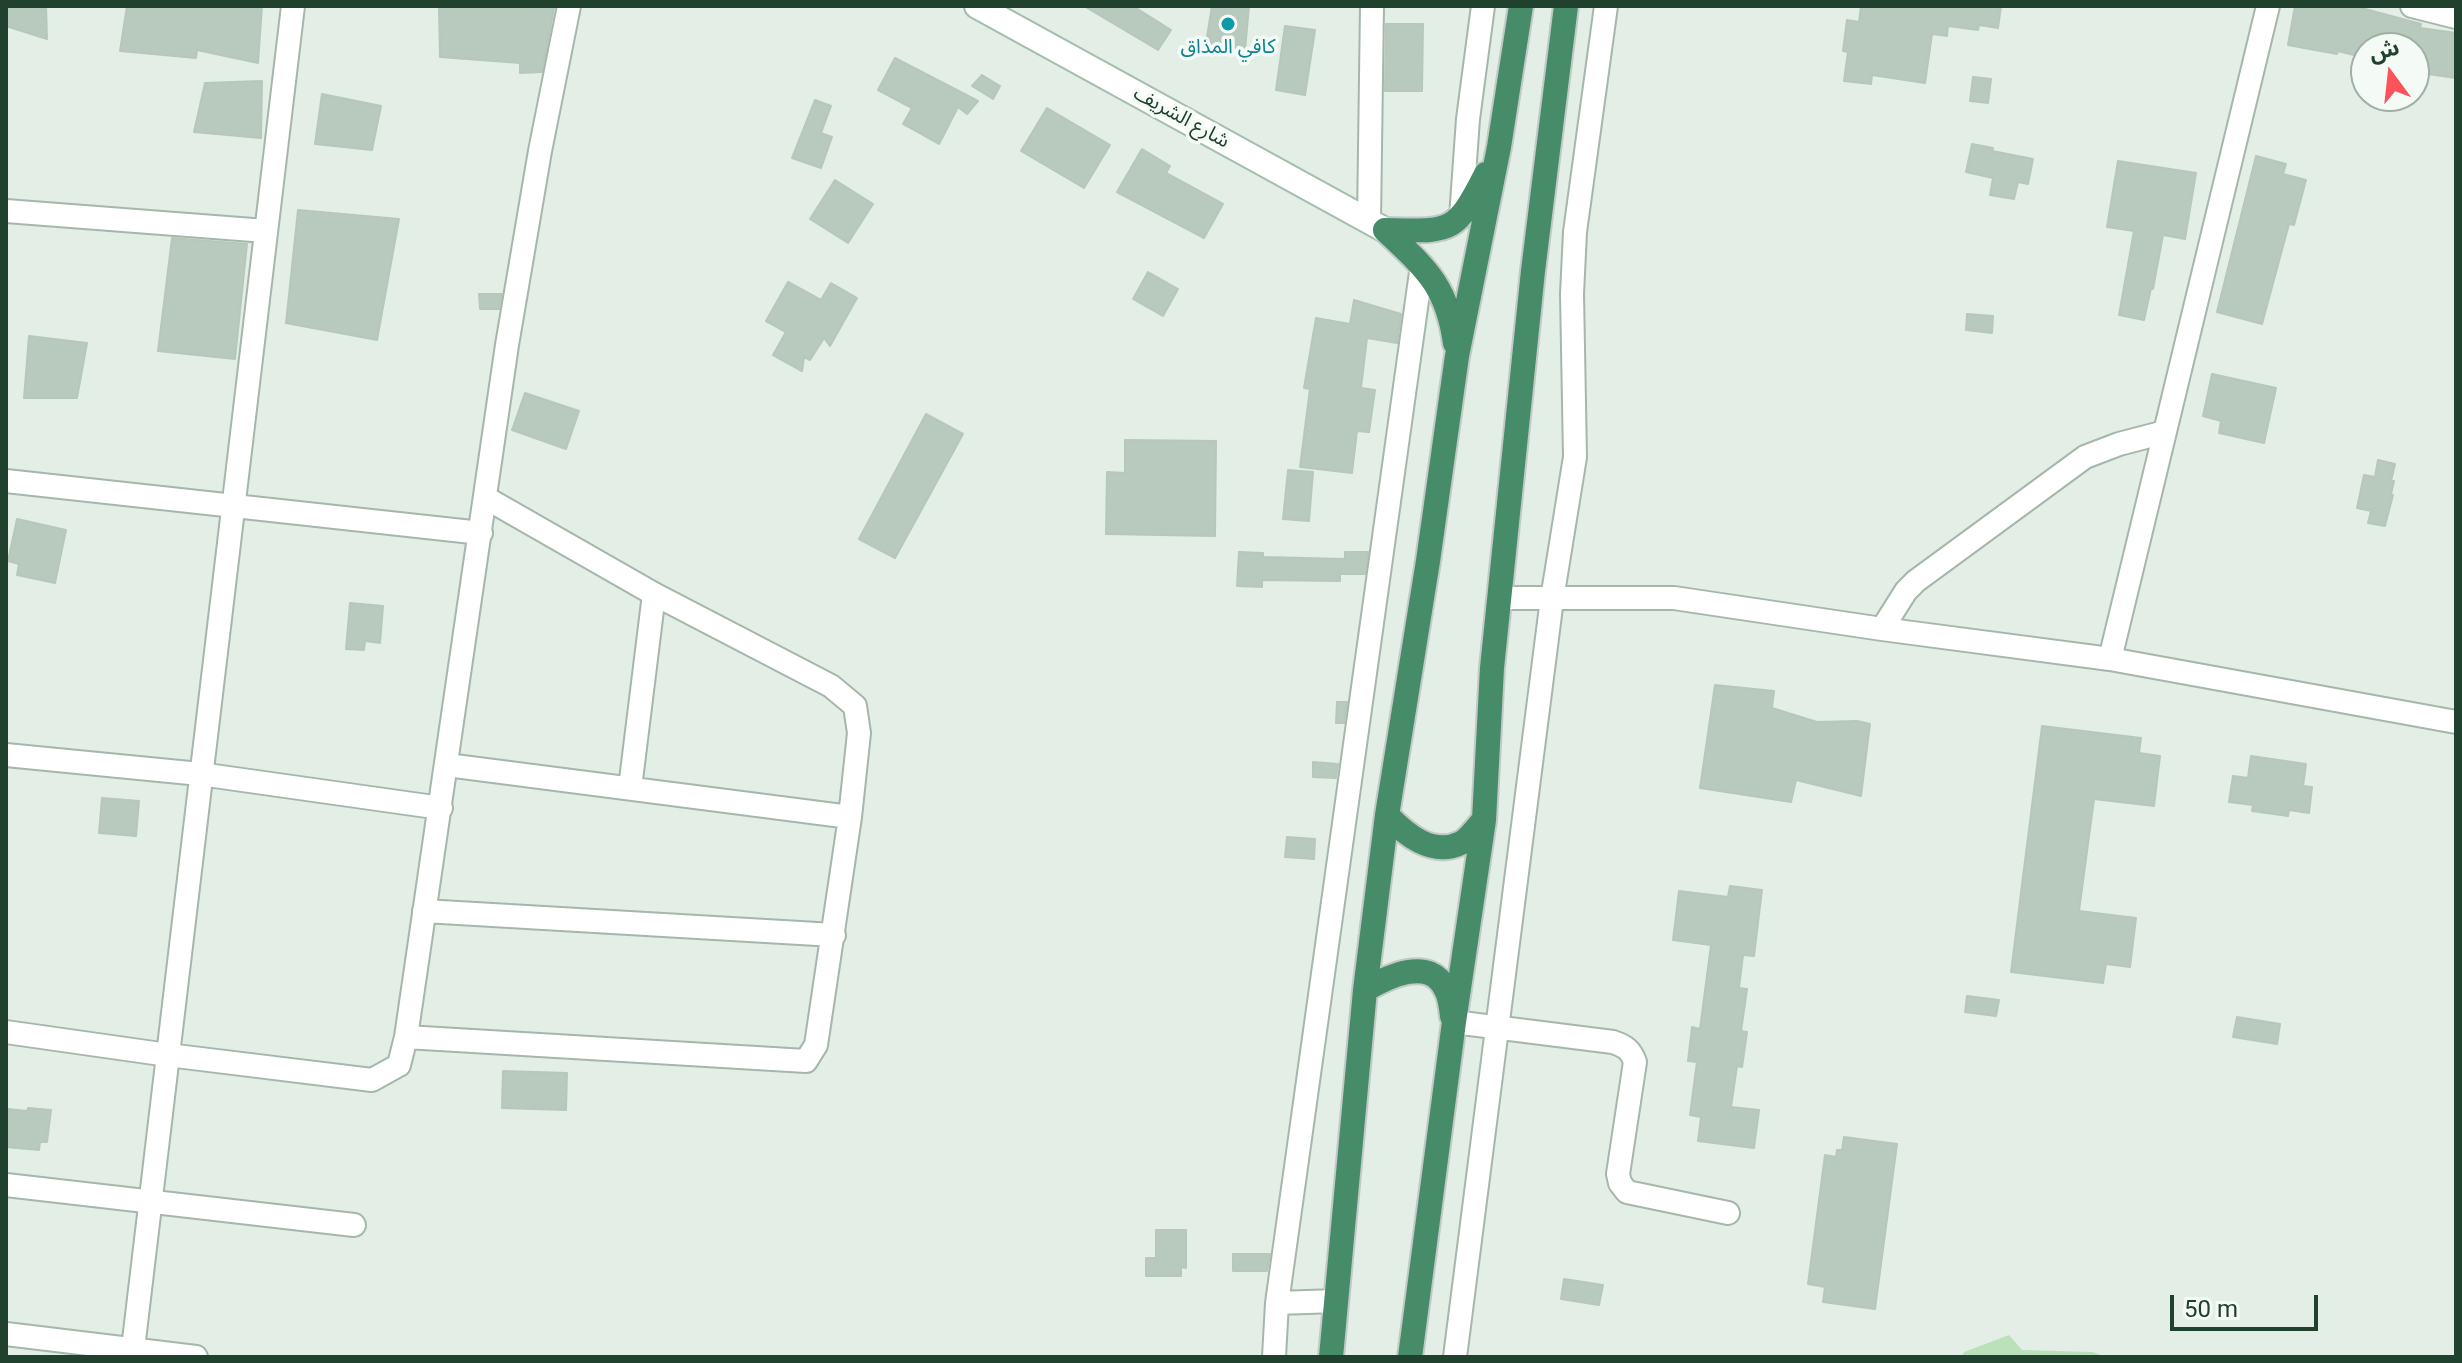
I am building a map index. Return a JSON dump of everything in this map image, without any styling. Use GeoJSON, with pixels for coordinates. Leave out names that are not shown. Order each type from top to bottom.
{"type":"FeatureCollection","features":[{"type":"Feature","properties":{"kind":"highway"},"geometry":{"type":"LineString","coordinates":[[1331,1357],[1365,990],[1387,815],[1457,356],[1499,147],[1521,6]]}},
{"type":"Feature","properties":{"kind":"highway"},"geometry":{"type":"LineString","coordinates":[[1410,1357],[1484,820],[1499,598],[1533,271],[1566,6]]}},
{"type":"Feature","properties":{"kind":"highway"},"geometry":{"type":"LineString","coordinates":[[1377,225],[1428,230],[1448,227],[1471,204],[1499,147]]}},
{"type":"Feature","properties":{"kind":"highway"},"geometry":{"type":"LineString","coordinates":[[1377,225],[1422,265],[1440,289],[1447,303],[1457,356]]}},
{"type":"Feature","properties":{"kind":"highway"},"geometry":{"type":"LineString","coordinates":[[1387,815],[1404,833],[1423,844],[1447,846],[1462,843],[1484,820]]}},
{"type":"Feature","properties":{"kind":"highway"},"geometry":{"type":"LineString","coordinates":[[1365,990],[1394,975],[1418,971],[1434,977],[1446,988],[1454,1022]]}},
{"type":"Feature","properties":{"kind":"main road","name":"شارع الشريف"},"geometry":{"type":"LineString","coordinates":[[977,6],[1377,225]]}},
{"type":"Feature","properties":{"kind":"street"},"geometry":{"type":"LineString","coordinates":[[132,1354],[293,6]]}},
{"type":"Feature","properties":{"kind":"street"},"geometry":{"type":"LineString","coordinates":[[6,1032],[372,1080],[399,1065],[441,808],[507,345],[540,151],[569,6]]}},
{"type":"Feature","properties":{"kind":"street"},"geometry":{"type":"LineString","coordinates":[[1372,6],[1377,225]]}},
{"type":"Feature","properties":{"kind":"street"},"geometry":{"type":"LineString","coordinates":[[1461,217],[1468,119],[1483,6]]}},
{"type":"Feature","properties":{"kind":"street"},"geometry":{"type":"LineString","coordinates":[[1455,1357],[1552,599],[1575,457],[1572,294],[1575,232],[1606,6]]}},
{"type":"Feature","properties":{"kind":"street"},"geometry":{"type":"LineString","coordinates":[[2110,659],[2268,6]]}},
{"type":"Feature","properties":{"kind":"street"},"geometry":{"type":"LineString","coordinates":[[2412,6],[2456,17]]}},
{"type":"Feature","properties":{"kind":"street"},"geometry":{"type":"LineString","coordinates":[[6,211],[266,231]]}},
{"type":"Feature","properties":{"kind":"street"},"geometry":{"type":"LineString","coordinates":[[1274,1357],[1277,1303],[1422,265]]}},
{"type":"Feature","properties":{"kind":"street"},"geometry":{"type":"LineString","coordinates":[[1882,629],[1916,581],[2085,457],[2165,432]]}},
{"type":"Feature","properties":{"kind":"street"},"geometry":{"type":"LineString","coordinates":[[6,481],[481,533]]}},
{"type":"Feature","properties":{"kind":"street"},"geometry":{"type":"LineString","coordinates":[[406,1037],[806,1061],[816,1045],[834,935],[859,733],[855,706],[831,686],[654,594],[486,498]]}},
{"type":"Feature","properties":{"kind":"street"},"geometry":{"type":"LineString","coordinates":[[630,788],[654,594]]}},
{"type":"Feature","properties":{"kind":"street"},"geometry":{"type":"LineString","coordinates":[[1499,598],[1674,598],[2110,659],[2456,722]]}},
{"type":"Feature","properties":{"kind":"street"},"geometry":{"type":"LineString","coordinates":[[6,755],[200,774],[441,808]]}},
{"type":"Feature","properties":{"kind":"street"},"geometry":{"type":"LineString","coordinates":[[447,765],[850,817]]}},
{"type":"Feature","properties":{"kind":"street"},"geometry":{"type":"LineString","coordinates":[[424,911],[834,935]]}},
{"type":"Feature","properties":{"kind":"street"},"geometry":{"type":"LineString","coordinates":[[1454,1022],[1613,1042],[1625,1047],[1632,1053],[1635,1062],[1618,1174],[1620,1183],[1627,1192],[1728,1213]]}},
{"type":"Feature","properties":{"kind":"street"},"geometry":{"type":"LineString","coordinates":[[6,1185],[354,1225]]}},
{"type":"Feature","properties":{"kind":"street"},"geometry":{"type":"LineString","coordinates":[[1277,1303],[1337,1301]]}},
{"type":"Feature","properties":{"kind":"street"},"geometry":{"type":"LineString","coordinates":[[6,1334],[132,1354],[196,1357]]}},
{"type":"Feature","properties":{"kind":"green space"},"geometry":{"type":"Polygon","coordinates":[[[2009,1335],[2022,1350],[2093,1352],[2105,1357],[1961,1357],[1964,1352],[2009,1335]]]}},
{"type":"Feature","properties":{"kind":"building"},"geometry":{"type":"Polygon","coordinates":[[[6,6],[46,6],[47,39],[6,26],[6,6]]]}},
{"type":"Feature","properties":{"kind":"building"},"geometry":{"type":"Polygon","coordinates":[[[127,6],[262,6],[258,63],[197,50],[196,58],[120,51],[127,6]]]}},
{"type":"Feature","properties":{"kind":"building"},"geometry":{"type":"Polygon","coordinates":[[[439,6],[554,8],[542,72],[520,73],[520,63],[440,57],[439,6]]]}},
{"type":"Feature","properties":{"kind":"building"},"geometry":{"type":"Polygon","coordinates":[[[1084,6],[1133,6],[1171,30],[1158,50],[1084,6]]]}},
{"type":"Feature","properties":{"kind":"building","name":"كافي المذاق"},"geometry":{"type":"Polygon","coordinates":[[[1212,6],[1249,6],[1245,50],[1206,43],[1212,6]]]}},
{"type":"Feature","properties":{"kind":"building"},"geometry":{"type":"Polygon","coordinates":[[[1861,6],[2001,6],[1998,28],[1979,25],[1978,30],[1948,26],[1947,36],[1932,34],[1925,83],[1872,75],[1871,84],[1844,81],[1848,52],[1843,51],[1847,20],[1859,22],[1861,6]]]}},
{"type":"Feature","properties":{"kind":"building"},"geometry":{"type":"Polygon","coordinates":[[[2295,6],[2354,6],[2421,24],[2420,28],[2456,33],[2456,78],[2430,74],[2430,32],[2350,32],[2350,54],[2288,45],[2295,6]]]}},
{"type":"Feature","properties":{"kind":"building"},"geometry":{"type":"Polygon","coordinates":[[[1386,24],[1423,24],[1422,91],[1385,91],[1386,24]]]}},
{"type":"Feature","properties":{"kind":"building"},"geometry":{"type":"Polygon","coordinates":[[[1285,26],[1315,30],[1305,95],[1276,90],[1285,26]]]}},
{"type":"Feature","properties":{"kind":"building"},"geometry":{"type":"Polygon","coordinates":[[[895,58],[978,101],[967,114],[958,107],[939,144],[903,124],[912,108],[878,90],[895,58]]]}},
{"type":"Feature","properties":{"kind":"building"},"geometry":{"type":"Polygon","coordinates":[[[982,75],[1000,86],[993,99],[972,86],[982,75]]]}},
{"type":"Feature","properties":{"kind":"building"},"geometry":{"type":"Polygon","coordinates":[[[1973,77],[1991,79],[1988,103],[1970,101],[1973,77]]]}},
{"type":"Feature","properties":{"kind":"building"},"geometry":{"type":"Polygon","coordinates":[[[262,81],[261,138],[194,132],[205,83],[262,81]]]}},
{"type":"Feature","properties":{"kind":"building"},"geometry":{"type":"Polygon","coordinates":[[[322,94],[381,106],[372,150],[315,144],[322,94]]]}},
{"type":"Feature","properties":{"kind":"building"},"geometry":{"type":"Polygon","coordinates":[[[815,100],[831,106],[821,133],[832,137],[821,168],[792,158],[815,100]]]}},
{"type":"Feature","properties":{"kind":"building"},"geometry":{"type":"Polygon","coordinates":[[[1047,108],[1110,145],[1084,188],[1021,151],[1047,108]]]}},
{"type":"Feature","properties":{"kind":"building"},"geometry":{"type":"Polygon","coordinates":[[[1972,144],[2033,159],[2028,184],[2018,182],[2014,199],[1990,195],[1993,178],[1966,172],[1972,144]]]}},
{"type":"Feature","properties":{"kind":"building"},"geometry":{"type":"Polygon","coordinates":[[[1142,149],[1170,166],[1166,173],[1223,204],[1204,238],[1117,192],[1142,149]]]}},
{"type":"Feature","properties":{"kind":"building"},"geometry":{"type":"Polygon","coordinates":[[[2256,156],[2286,164],[2283,174],[2306,180],[2294,225],[2289,224],[2262,324],[2217,312],[2256,156]]]}},
{"type":"Feature","properties":{"kind":"building"},"geometry":{"type":"Polygon","coordinates":[[[2118,161],[2196,173],[2185,239],[2163,235],[2144,320],[2119,315],[2134,231],[2107,227],[2118,161]]]}},
{"type":"Feature","properties":{"kind":"building"},"geometry":{"type":"Polygon","coordinates":[[[835,180],[873,204],[848,243],[810,219],[835,180]]]}},
{"type":"Feature","properties":{"kind":"building"},"geometry":{"type":"Polygon","coordinates":[[[298,210],[399,219],[377,340],[286,323],[298,210]]]}},
{"type":"Feature","properties":{"kind":"building"},"geometry":{"type":"Polygon","coordinates":[[[172,238],[247,244],[235,359],[158,351],[172,238]]]}},
{"type":"Feature","properties":{"kind":"building"},"geometry":{"type":"Polygon","coordinates":[[[1148,272],[1178,289],[1163,316],[1133,299],[1148,272]]]}},
{"type":"Feature","properties":{"kind":"building"},"geometry":{"type":"Polygon","coordinates":[[[788,282],[821,300],[831,283],[857,298],[830,346],[824,338],[810,360],[804,357],[802,371],[773,355],[786,332],[766,321],[788,282]]]}},
{"type":"Feature","properties":{"kind":"building"},"geometry":{"type":"Polygon","coordinates":[[[479,294],[502,294],[499,309],[480,309],[479,294]]]}},
{"type":"Feature","properties":{"kind":"building"},"geometry":{"type":"Polygon","coordinates":[[[1354,300],[1401,314],[1397,343],[1367,338],[1361,388],[1375,390],[1369,432],[1357,431],[1352,473],[1300,467],[1310,389],[1304,388],[1316,318],[1350,324],[1354,300]]]}},
{"type":"Feature","properties":{"kind":"building"},"geometry":{"type":"Polygon","coordinates":[[[1967,314],[1993,316],[1992,333],[1966,330],[1967,314]]]}},
{"type":"Feature","properties":{"kind":"building"},"geometry":{"type":"Polygon","coordinates":[[[29,336],[87,343],[77,398],[24,398],[29,336]]]}},
{"type":"Feature","properties":{"kind":"building"},"geometry":{"type":"Polygon","coordinates":[[[2212,374],[2276,388],[2264,443],[2219,433],[2221,421],[2203,416],[2212,374]]]}},
{"type":"Feature","properties":{"kind":"building"},"geometry":{"type":"Polygon","coordinates":[[[525,393],[579,411],[566,449],[512,430],[525,393]]]}},
{"type":"Feature","properties":{"kind":"building"},"geometry":{"type":"Polygon","coordinates":[[[926,414],[963,434],[895,558],[859,539],[926,414]]]}},
{"type":"Feature","properties":{"kind":"building"},"geometry":{"type":"Polygon","coordinates":[[[1125,440],[1216,441],[1215,536],[1106,534],[1107,472],[1125,473],[1125,440]]]}},
{"type":"Feature","properties":{"kind":"building"},"geometry":{"type":"Polygon","coordinates":[[[2378,460],[2395,464],[2391,481],[2394,481],[2393,495],[2385,526],[2368,523],[2371,511],[2357,508],[2364,475],[2375,477],[2378,460]]]}},
{"type":"Feature","properties":{"kind":"building"},"geometry":{"type":"Polygon","coordinates":[[[1288,470],[1313,472],[1309,521],[1283,519],[1288,470]]]}},
{"type":"Feature","properties":{"kind":"building"},"geometry":{"type":"Polygon","coordinates":[[[17,519],[66,530],[55,583],[17,575],[19,564],[8,561],[17,519]]]}},
{"type":"Feature","properties":{"kind":"building"},"geometry":{"type":"Polygon","coordinates":[[[1239,552],[1263,553],[1263,557],[1345,559],[1345,552],[1368,552],[1365,574],[1340,574],[1340,581],[1262,580],[1262,587],[1237,586],[1239,552]]]}},
{"type":"Feature","properties":{"kind":"building"},"geometry":{"type":"Polygon","coordinates":[[[350,603],[383,606],[380,643],[365,641],[364,650],[346,649],[350,603]]]}},
{"type":"Feature","properties":{"kind":"building"},"geometry":{"type":"Polygon","coordinates":[[[1715,685],[1774,691],[1772,708],[1817,722],[1857,721],[1870,724],[1861,796],[1796,780],[1791,802],[1700,788],[1715,685]]]}},
{"type":"Feature","properties":{"kind":"building"},"geometry":{"type":"Polygon","coordinates":[[[1337,702],[1347,702],[1344,723],[1336,723],[1337,702]]]}},
{"type":"Feature","properties":{"kind":"building"},"geometry":{"type":"Polygon","coordinates":[[[2042,726],[2141,738],[2139,753],[2160,756],[2154,806],[2094,799],[2079,911],[2136,918],[2130,967],[2106,964],[2103,983],[2011,972],[2042,726]]]}},
{"type":"Feature","properties":{"kind":"building"},"geometry":{"type":"Polygon","coordinates":[[[2251,756],[2306,764],[2303,786],[2312,787],[2309,813],[2289,810],[2288,816],[2252,811],[2253,805],[2229,802],[2233,776],[2248,778],[2251,756]]]}},
{"type":"Feature","properties":{"kind":"building"},"geometry":{"type":"Polygon","coordinates":[[[1313,762],[1338,764],[1336,778],[1313,777],[1313,762]]]}},
{"type":"Feature","properties":{"kind":"building"},"geometry":{"type":"Polygon","coordinates":[[[102,798],[139,801],[136,836],[99,833],[102,798]]]}},
{"type":"Feature","properties":{"kind":"building"},"geometry":{"type":"Polygon","coordinates":[[[1287,837],[1315,839],[1314,859],[1285,857],[1287,837]]]}},
{"type":"Feature","properties":{"kind":"building"},"geometry":{"type":"Polygon","coordinates":[[[1730,886],[1762,890],[1754,956],[1743,955],[1739,988],[1747,989],[1741,1031],[1747,1032],[1742,1067],[1737,1066],[1731,1107],[1759,1110],[1754,1148],[1698,1141],[1701,1117],[1690,1115],[1697,1062],[1688,1061],[1692,1027],[1700,1029],[1711,945],[1673,940],[1679,891],[1728,897],[1730,886]]]}},
{"type":"Feature","properties":{"kind":"building"},"geometry":{"type":"Polygon","coordinates":[[[1967,996],[1999,1000],[1996,1016],[1965,1012],[1967,996]]]}},
{"type":"Feature","properties":{"kind":"building"},"geometry":{"type":"Polygon","coordinates":[[[2237,1017],[2280,1024],[2277,1044],[2233,1037],[2237,1017]]]}},
{"type":"Feature","properties":{"kind":"building"},"geometry":{"type":"Polygon","coordinates":[[[503,1071],[567,1073],[566,1110],[502,1108],[503,1071]]]}},
{"type":"Feature","properties":{"kind":"building"},"geometry":{"type":"Polygon","coordinates":[[[28,1108],[51,1110],[47,1142],[40,1142],[39,1150],[6,1147],[8,1109],[27,1111],[28,1108]]]}},
{"type":"Feature","properties":{"kind":"building"},"geometry":{"type":"Polygon","coordinates":[[[1844,1137],[1897,1144],[1875,1309],[1823,1302],[1825,1287],[1808,1284],[1825,1155],[1836,1157],[1837,1150],[1842,1150],[1844,1137]]]}},
{"type":"Feature","properties":{"kind":"building"},"geometry":{"type":"Polygon","coordinates":[[[1156,1230],[1186,1230],[1186,1268],[1181,1267],[1181,1276],[1146,1276],[1146,1258],[1156,1258],[1156,1230]]]}},
{"type":"Feature","properties":{"kind":"building"},"geometry":{"type":"Polygon","coordinates":[[[1233,1254],[1270,1254],[1267,1271],[1233,1271],[1233,1254]]]}},
{"type":"Feature","properties":{"kind":"building"},"geometry":{"type":"Polygon","coordinates":[[[1564,1279],[1603,1285],[1599,1305],[1561,1299],[1564,1279]]]}},
{"type":"Feature","properties":{"kind":"place","name":"كافي المذاق"},"geometry":{"type":"Point","coordinates":[1228,24]}}]}
